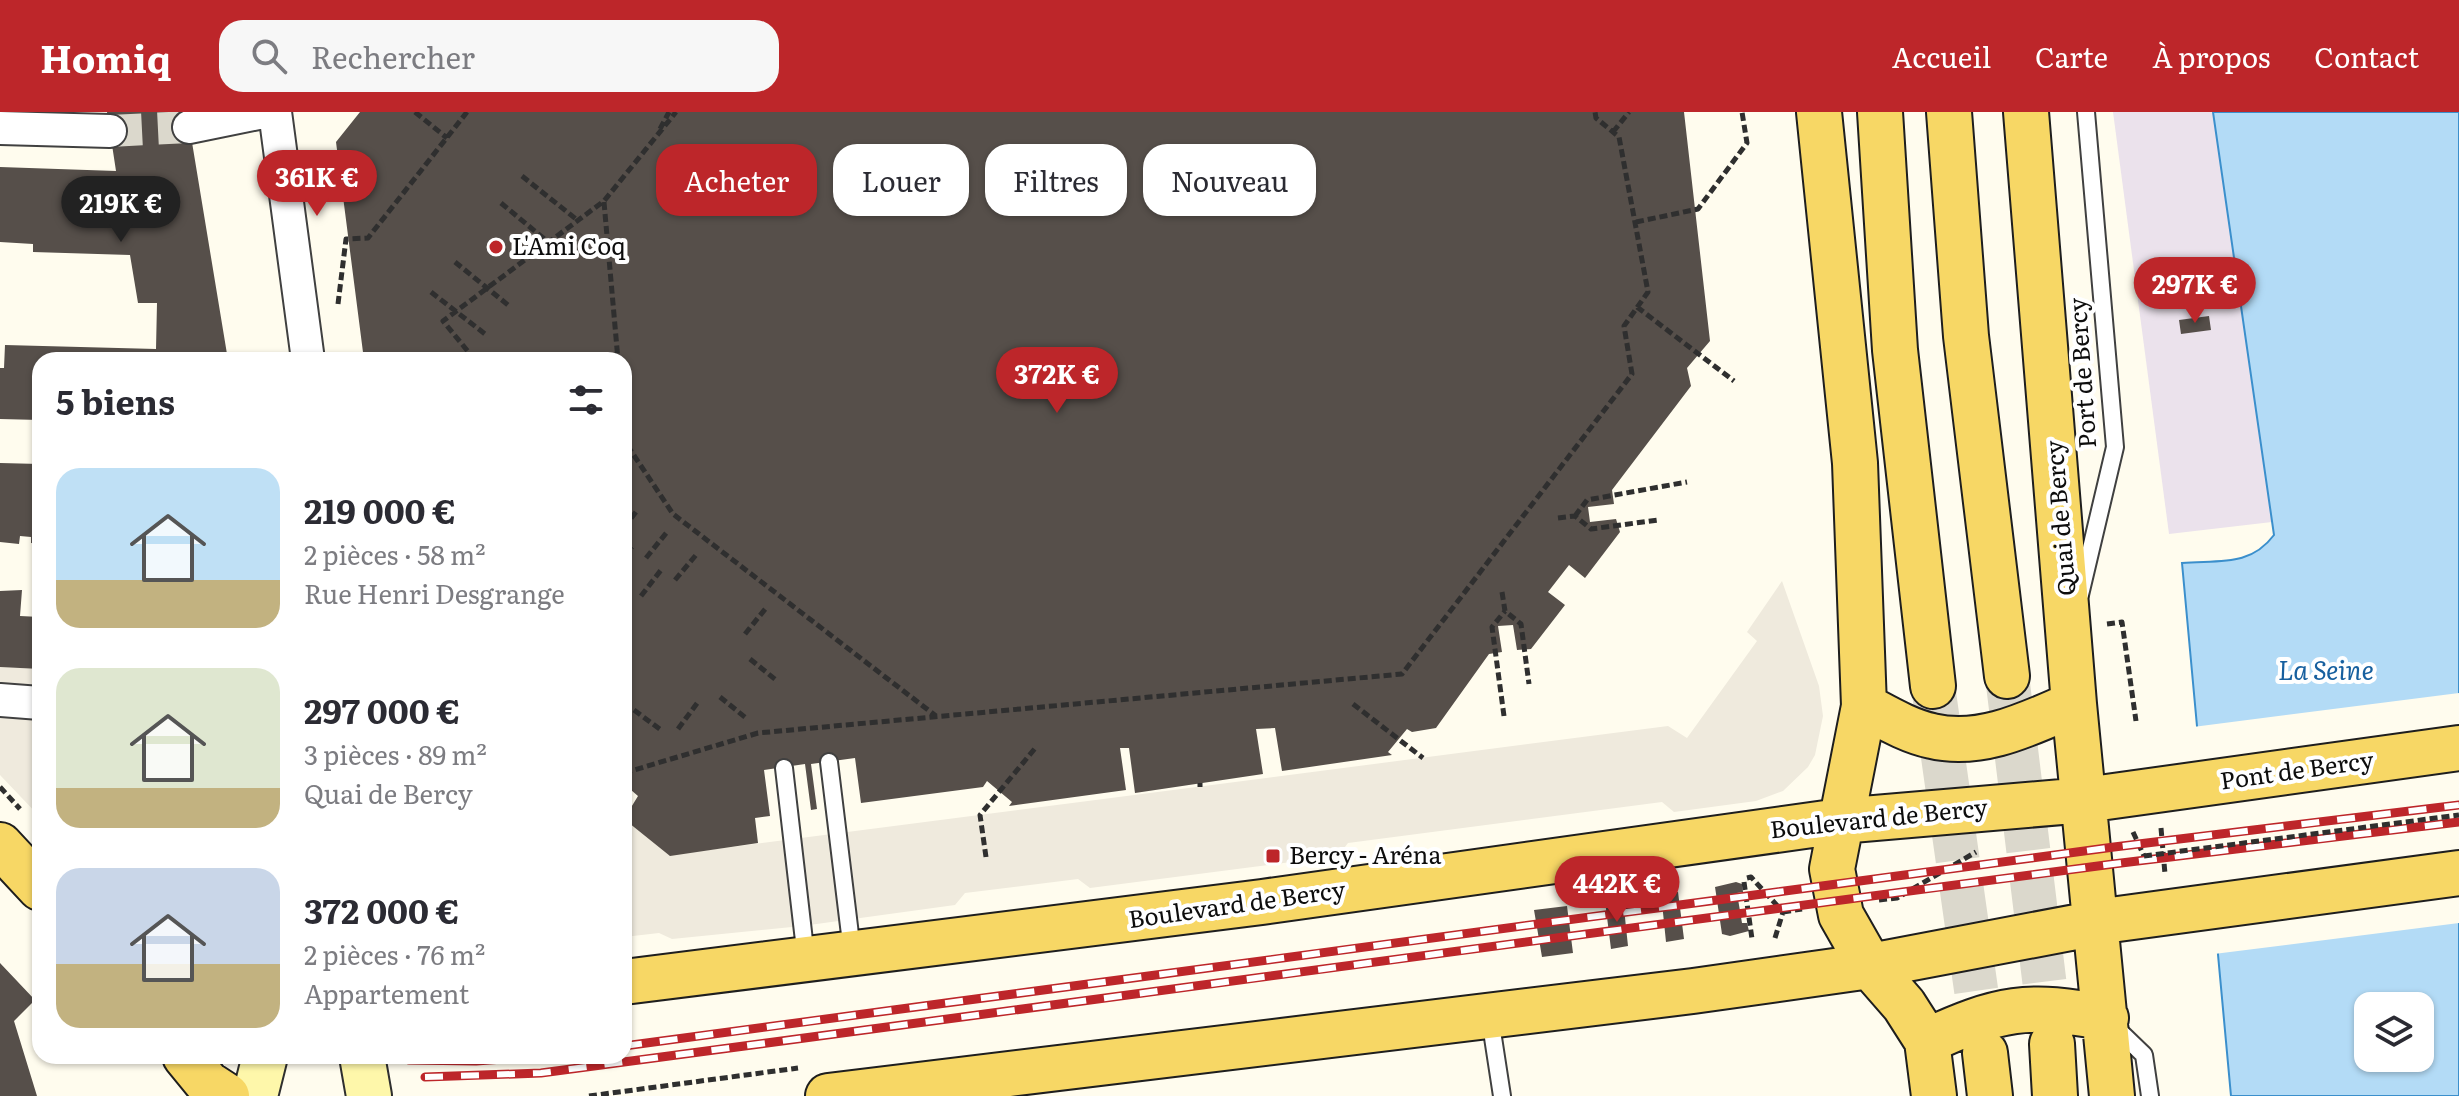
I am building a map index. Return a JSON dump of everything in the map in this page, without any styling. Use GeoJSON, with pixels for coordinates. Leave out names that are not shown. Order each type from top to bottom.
{"type":"FeatureCollection","features":[{"type":"Feature","properties":{"kind":"main road"},"geometry":{"type":"LineString","coordinates":[[1819,112],[1855,463],[1864,706],[1832,869],[1838,904],[1870,966],[1904,1005],[1927,1041],[1934,1096]]}},
{"type":"Feature","properties":{"kind":"main road"},"geometry":{"type":"LineString","coordinates":[[1880,112],[1895,350],[1933,686]]}},
{"type":"Feature","properties":{"kind":"main road"},"geometry":{"type":"LineString","coordinates":[[1949,112],[1966,336],[2007,676]]}},
{"type":"Feature","properties":{"kind":"main road","name":"Quai de Bercy"},"geometry":{"type":"LineString","coordinates":[[2026,112],[2074,704],[2098,923],[2112,1096]]}},
{"type":"Feature","properties":{"kind":"main road"},"geometry":{"type":"LineString","coordinates":[[1864,706],[1932,737],[1974,739],[2008,732],[2074,704]]}},
{"type":"Feature","properties":{"kind":"main road","name":"Pont de Bercy"},"geometry":{"type":"LineString","coordinates":[[2143,815],[2459,748]]}},
{"type":"Feature","properties":{"kind":"main road","name":"Boulevard de Bercy"},"geometry":{"type":"LineString","coordinates":[[632,981],[1262,902],[1840,821],[2085,800],[2143,815]]}},
{"type":"Feature","properties":{"kind":"main road"},"geometry":{"type":"LineString","coordinates":[[0,845],[32,879]]}},
{"type":"Feature","properties":{"kind":"main road"},"geometry":{"type":"LineString","coordinates":[[828,1096],[1490,1016],[1870,966],[2098,923],[2162,896],[2459,873]]}},
{"type":"Feature","properties":{"kind":"main road"},"geometry":{"type":"LineString","coordinates":[[1927,1041],[1965,1023],[2016,1008],[2066,1010],[2106,1018]]}},
{"type":"Feature","properties":{"kind":"main road"},"geometry":{"type":"LineString","coordinates":[[2052,1044],[2055,1096]]}},
{"type":"Feature","properties":{"kind":"main road"},"geometry":{"type":"LineString","coordinates":[[1985,1053],[1990,1096]]}},
{"type":"Feature","properties":{"kind":"street"},"geometry":{"type":"LineString","coordinates":[[189,127],[263,112]]}},
{"type":"Feature","properties":{"kind":"street"},"geometry":{"type":"LineString","coordinates":[[275,112],[307,352]]}},
{"type":"Feature","properties":{"kind":"street"},"geometry":{"type":"LineString","coordinates":[[0,128],[110,131]]}},
{"type":"Feature","properties":{"kind":"street"},"geometry":{"type":"LineString","coordinates":[[0,700],[32,702]]}},
{"type":"Feature","properties":{"kind":"street"},"geometry":{"type":"LineString","coordinates":[[255,1096],[263,1064]]}},
{"type":"Feature","properties":{"kind":"street"},"geometry":{"type":"LineString","coordinates":[[363,1064],[369,1096]]}},
{"type":"Feature","properties":{"kind":"lane","name":"Port de Bercy"},"geometry":{"type":"LineString","coordinates":[[2070,627],[2088,566],[2115,447],[2086,112]]}},
{"type":"Feature","properties":{"kind":"lane"},"geometry":{"type":"LineString","coordinates":[[829,762],[852,954]]}},
{"type":"Feature","properties":{"kind":"lane"},"geometry":{"type":"LineString","coordinates":[[784,768],[806,960]]}},
{"type":"Feature","properties":{"kind":"lane"},"geometry":{"type":"LineString","coordinates":[[1490,1016],[1502,1096]]}},
{"type":"Feature","properties":{"kind":"lane"},"geometry":{"type":"LineString","coordinates":[[2106,1018],[2144,1055],[2150,1096]]}},
{"type":"Feature","properties":{"kind":"path"},"geometry":{"type":"LineString","coordinates":[[415,112],[447,138]]}},
{"type":"Feature","properties":{"kind":"path"},"geometry":{"type":"LineString","coordinates":[[337,315],[346,239],[368,238],[467,112]]}},
{"type":"Feature","properties":{"kind":"path"},"geometry":{"type":"LineString","coordinates":[[651,144],[669,112]]}},
{"type":"Feature","properties":{"kind":"path"},"geometry":{"type":"LineString","coordinates":[[468,352],[443,321],[604,201],[676,112]]}},
{"type":"Feature","properties":{"kind":"path"},"geometry":{"type":"LineString","coordinates":[[632,771],[758,733],[1402,674],[1632,374],[1624,326],[1648,292],[1619,137],[1596,118],[1595,112]]}},
{"type":"Feature","properties":{"kind":"path"},"geometry":{"type":"LineString","coordinates":[[1613,132],[1629,112]]}},
{"type":"Feature","properties":{"kind":"path"},"geometry":{"type":"LineString","coordinates":[[1636,222],[1698,209],[1747,143],[1742,112]]}},
{"type":"Feature","properties":{"kind":"path"},"geometry":{"type":"LineString","coordinates":[[522,176],[576,219]]}},
{"type":"Feature","properties":{"kind":"path"},"geometry":{"type":"LineString","coordinates":[[604,201],[617,352]]}},
{"type":"Feature","properties":{"kind":"path"},"geometry":{"type":"LineString","coordinates":[[501,203],[554,247]]}},
{"type":"Feature","properties":{"kind":"path"},"geometry":{"type":"LineString","coordinates":[[455,262],[508,305]]}},
{"type":"Feature","properties":{"kind":"path"},"geometry":{"type":"LineString","coordinates":[[431,292],[485,334]]}},
{"type":"Feature","properties":{"kind":"path"},"geometry":{"type":"LineString","coordinates":[[1637,307],[1734,381]]}},
{"type":"Feature","properties":{"kind":"path"},"geometry":{"type":"LineString","coordinates":[[632,452],[673,514],[937,717]]}},
{"type":"Feature","properties":{"kind":"path"},"geometry":{"type":"LineString","coordinates":[[1575,516],[1587,500],[1687,482]]}},
{"type":"Feature","properties":{"kind":"path"},"geometry":{"type":"LineString","coordinates":[[632,517],[638,509]]}},
{"type":"Feature","properties":{"kind":"path"},"geometry":{"type":"LineString","coordinates":[[1558,518],[1575,516],[1591,529],[1658,520]]}},
{"type":"Feature","properties":{"kind":"path"},"geometry":{"type":"LineString","coordinates":[[646,558],[667,532]]}},
{"type":"Feature","properties":{"kind":"path"},"geometry":{"type":"LineString","coordinates":[[675,580],[696,555]]}},
{"type":"Feature","properties":{"kind":"path"},"geometry":{"type":"LineString","coordinates":[[641,596],[661,570]]}},
{"type":"Feature","properties":{"kind":"path"},"geometry":{"type":"LineString","coordinates":[[1502,592],[1505,611],[1521,624],[1529,684]]}},
{"type":"Feature","properties":{"kind":"path"},"geometry":{"type":"LineString","coordinates":[[745,634],[766,608]]}},
{"type":"Feature","properties":{"kind":"path"},"geometry":{"type":"LineString","coordinates":[[1504,716],[1492,627],[1505,611]]}},
{"type":"Feature","properties":{"kind":"path"},"geometry":{"type":"LineString","coordinates":[[2122,622],[2136,721]]}},
{"type":"Feature","properties":{"kind":"path"},"geometry":{"type":"LineString","coordinates":[[750,659],[776,680]]}},
{"type":"Feature","properties":{"kind":"path"},"geometry":{"type":"LineString","coordinates":[[720,697],[746,718]]}},
{"type":"Feature","properties":{"kind":"path"},"geometry":{"type":"LineString","coordinates":[[678,729],[698,702]]}},
{"type":"Feature","properties":{"kind":"path"},"geometry":{"type":"LineString","coordinates":[[1353,704],[1423,758]]}},
{"type":"Feature","properties":{"kind":"path"},"geometry":{"type":"LineString","coordinates":[[634,710],[661,730]]}},
{"type":"Feature","properties":{"kind":"path"},"geometry":{"type":"LineString","coordinates":[[986,857],[980,815],[1037,746]]}},
{"type":"Feature","properties":{"kind":"path"},"geometry":{"type":"LineString","coordinates":[[2143,815],[2164,854],[2162,896]]}},
{"type":"Feature","properties":{"kind":"path"},"geometry":{"type":"LineString","coordinates":[[2143,815],[2144,856],[2459,815]]}},
{"type":"Feature","properties":{"kind":"path","name":"Boulevard de Bercy"},"geometry":{"type":"LineString","coordinates":[[1783,912],[1897,898],[1985,846]]}},
{"type":"Feature","properties":{"kind":"path"},"geometry":{"type":"LineString","coordinates":[[1744,882],[1752,939]]}},
{"type":"Feature","properties":{"kind":"shaded area"},"geometry":{"type":"Polygon","coordinates":[[[2113,112],[2213,112],[2272,522],[2169,534],[2113,112]]]}},
{"type":"Feature","properties":{"kind":"shaded area"},"geometry":{"type":"Polygon","coordinates":[[[1782,581],[1819,686],[1823,716],[1815,755],[1808,767],[1783,791],[1756,801],[1674,812],[1662,802],[1348,843],[1338,856],[1090,888],[1078,879],[965,893],[955,905],[802,926],[672,939],[659,933],[632,936],[632,825],[670,855],[1668,726],[1687,738],[1757,641],[1747,632],[1782,581]]]}},
{"type":"Feature","properties":{"kind":"shaded area"},"geometry":{"type":"Polygon","coordinates":[[[0,667],[32,669],[32,809],[0,775],[0,667]]]}},
{"type":"Feature","properties":{"kind":"water","name":"La Seine"},"geometry":{"type":"Polygon","coordinates":[[[2213,112],[2459,112],[2459,1096],[2231,1096],[2182,563],[2233,560],[2265,545],[2274,535],[2213,112]]]}},
{"type":"Feature","properties":{"kind":"pier"},"geometry":{"type":"Polygon","coordinates":[[[2459,693],[2459,923],[2214,954],[2193,727],[2459,693]]]}},
{"type":"Feature","properties":{"kind":"building"},"geometry":{"type":"Polygon","coordinates":[[[107,112],[187,112],[227,352],[32,352],[32,420],[0,419],[0,368],[4,368],[5,345],[156,349],[157,303],[138,303],[130,255],[33,252],[33,244],[0,242],[0,167],[116,171],[107,112]]]}},
{"type":"Feature","properties":{"kind":"building"},"geometry":{"type":"Polygon","coordinates":[[[360,112],[1684,112],[1710,341],[1687,368],[1691,386],[1612,490],[1614,504],[1588,507],[1590,522],[1616,519],[1620,532],[1585,578],[1569,565],[1548,592],[1565,605],[1531,649],[1517,650],[1513,625],[1498,626],[1502,652],[1489,654],[1436,728],[1412,732],[1407,729],[1388,752],[1392,755],[1282,771],[1275,728],[1256,729],[1263,774],[1135,793],[1129,748],[1120,748],[1126,790],[1009,806],[1012,802],[987,781],[983,787],[861,803],[855,758],[811,764],[817,809],[811,810],[805,764],[764,770],[770,816],[755,818],[758,843],[670,856],[632,825],[632,806],[638,796],[632,791],[632,352],[363,352],[336,142],[360,112]]]}},
{"type":"Feature","properties":{"kind":"building"},"geometry":{"type":"Polygon","coordinates":[[[2209,316],[2211,330],[2181,334],[2179,320],[2209,316]]]}},
{"type":"Feature","properties":{"kind":"building"},"geometry":{"type":"Polygon","coordinates":[[[0,463],[32,464],[32,543],[31,537],[20,536],[19,544],[0,542],[0,463]]]}},
{"type":"Feature","properties":{"kind":"building"},"geometry":{"type":"Polygon","coordinates":[[[22,590],[20,616],[32,617],[32,669],[0,667],[0,591],[22,590]]]}},
{"type":"Feature","properties":{"kind":"building"},"geometry":{"type":"Polygon","coordinates":[[[1736,882],[1742,884],[1743,892],[1737,893],[1742,923],[1747,923],[1749,931],[1730,936],[1722,934],[1715,887],[1736,882]]]}},
{"type":"Feature","properties":{"kind":"building"},"geometry":{"type":"Polygon","coordinates":[[[1678,892],[1684,939],[1666,942],[1661,893],[1678,892]]]}},
{"type":"Feature","properties":{"kind":"building"},"geometry":{"type":"Polygon","coordinates":[[[1623,899],[1628,946],[1611,949],[1605,901],[1623,899]]]}},
{"type":"Feature","properties":{"kind":"building"},"geometry":{"type":"Polygon","coordinates":[[[1567,906],[1573,953],[1542,957],[1534,910],[1567,906]]]}},
{"type":"Feature","properties":{"kind":"building"},"geometry":{"type":"Polygon","coordinates":[[[0,963],[32,997],[32,1003],[14,1021],[37,1096],[0,1096],[0,963]]]}},
{"type":"Feature","properties":{"kind":"tunnel"},"geometry":{"type":"LineString","coordinates":[[110,131],[189,127]]}},
{"type":"Feature","properties":{"kind":"tunnel"},"geometry":{"type":"LineString","coordinates":[[2007,676],[2052,1044]]}},
{"type":"Feature","properties":{"kind":"tunnel"},"geometry":{"type":"LineString","coordinates":[[1933,686],[1985,1053]]}},
{"type":"Feature","properties":{"kind":"railway"},"geometry":{"type":"LineString","coordinates":[[632,1045],[2114,847],[2459,805]]}},
{"type":"Feature","properties":{"kind":"railway"},"geometry":{"type":"LineString","coordinates":[[632,1061],[2113,864],[2459,822]]}},
{"type":"Feature","properties":{"kind":"railway"},"geometry":{"type":"LineString","coordinates":[[425,1077],[541,1073],[609,1064]]}},
{"type":"Feature","properties":{"kind":"place","name":"L'Ami Coq"},"geometry":{"type":"Point","coordinates":[496,247]}},
{"type":"Feature","properties":{"kind":"place","name":"Bercy - Aréna"},"geometry":{"type":"Point","coordinates":[1273,856]}}]}
